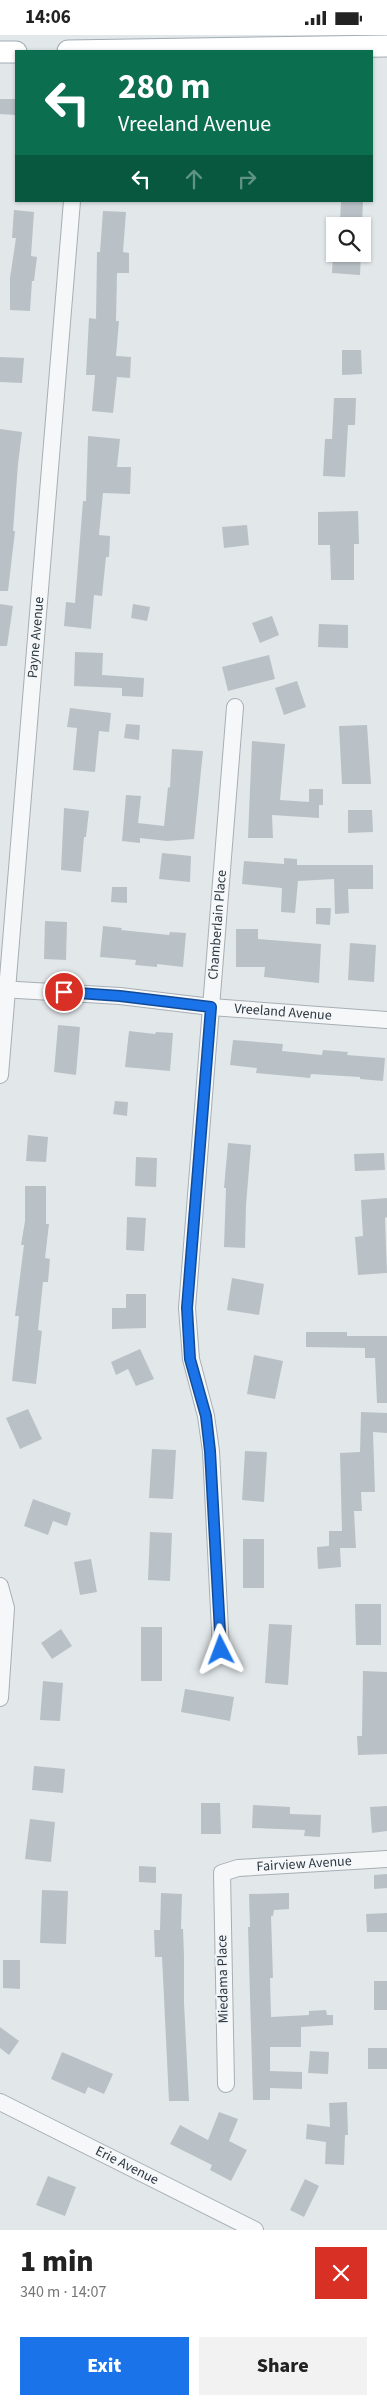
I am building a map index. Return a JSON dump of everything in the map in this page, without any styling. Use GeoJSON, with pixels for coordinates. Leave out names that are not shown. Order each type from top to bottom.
{"type":"FeatureCollection","features":[{"type":"Feature","properties":{"kind":"main road"},"geometry":{"type":"LineString","coordinates":[[145,50],[387,46]]}},
{"type":"Feature","properties":{"kind":"main road"},"geometry":{"type":"LineString","coordinates":[[0,52],[15,52]]}},
{"type":"Feature","properties":{"kind":"street","name":"Payne Avenue"},"geometry":{"type":"LineString","coordinates":[[0,1075],[4,989],[72,202]]}},
{"type":"Feature","properties":{"kind":"street","name":"Chamberlain Place"},"geometry":{"type":"LineString","coordinates":[[221,1650],[210,1451],[206,1416],[190,1359],[187,1308],[235,707]]}},
{"type":"Feature","properties":{"kind":"street","name":"Vreeland Avenue"},"geometry":{"type":"LineString","coordinates":[[4,989],[120,996],[211,1007],[387,1020]]}},
{"type":"Feature","properties":{"kind":"street"},"geometry":{"type":"LineString","coordinates":[[0,1586],[6,1608],[0,1698]]}},
{"type":"Feature","properties":{"kind":"street","name":"Fairview Avenue"},"geometry":{"type":"LineString","coordinates":[[222,1873],[238,1868],[387,1859]]}},
{"type":"Feature","properties":{"kind":"street","name":"Miedama Place"},"geometry":{"type":"LineString","coordinates":[[222,1873],[226,2084]]}},
{"type":"Feature","properties":{"kind":"street","name":"Erie Avenue"},"geometry":{"type":"LineString","coordinates":[[0,2102],[255,2230]]}},
{"type":"Feature","properties":{"kind":"building"},"geometry":{"type":"Polygon","coordinates":[[[0,99],[15,99],[15,115],[0,114],[0,99]]]}},
{"type":"Feature","properties":{"kind":"building"},"geometry":{"type":"Polygon","coordinates":[[[341,202],[363,202],[362,217],[340,217],[341,202]]]}},
{"type":"Feature","properties":{"kind":"building"},"geometry":{"type":"Polygon","coordinates":[[[14,210],[34,212],[31,256],[37,257],[34,281],[32,281],[30,311],[10,310],[10,278],[16,238],[12,238],[14,210]]]}},
{"type":"Feature","properties":{"kind":"building"},"geometry":{"type":"Polygon","coordinates":[[[103,211],[126,212],[123,252],[129,253],[129,273],[117,273],[116,321],[119,321],[116,356],[131,357],[130,378],[117,377],[113,413],[92,411],[95,375],[86,375],[89,318],[96,319],[97,252],[100,252],[103,211]]]}},
{"type":"Feature","properties":{"kind":"building"},"geometry":{"type":"Polygon","coordinates":[[[333,262],[361,262],[360,275],[332,273],[333,262]]]}},
{"type":"Feature","properties":{"kind":"building"},"geometry":{"type":"Polygon","coordinates":[[[342,350],[361,350],[362,374],[342,375],[342,350]]]}},
{"type":"Feature","properties":{"kind":"building"},"geometry":{"type":"Polygon","coordinates":[[[0,357],[24,358],[22,383],[0,382],[0,357]]]}},
{"type":"Feature","properties":{"kind":"building"},"geometry":{"type":"Polygon","coordinates":[[[334,398],[356,398],[355,425],[348,425],[345,477],[323,476],[325,439],[332,439],[334,398]]]}},
{"type":"Feature","properties":{"kind":"building"},"geometry":{"type":"Polygon","coordinates":[[[0,429],[22,432],[13,531],[15,531],[8,591],[0,591],[0,429]]]}},
{"type":"Feature","properties":{"kind":"building"},"geometry":{"type":"Polygon","coordinates":[[[88,436],[120,439],[117,467],[131,467],[130,494],[103,493],[99,535],[110,536],[109,557],[106,557],[102,596],[94,595],[91,629],[64,626],[66,602],[75,603],[83,501],[86,501],[88,436]]]}},
{"type":"Feature","properties":{"kind":"building"},"geometry":{"type":"Polygon","coordinates":[[[358,511],[359,544],[354,544],[354,580],[331,580],[330,545],[318,545],[318,512],[358,511]]]}},
{"type":"Feature","properties":{"kind":"building"},"geometry":{"type":"Polygon","coordinates":[[[247,525],[249,545],[224,548],[222,527],[247,525]]]}},
{"type":"Feature","properties":{"kind":"building"},"geometry":{"type":"Polygon","coordinates":[[[0,604],[13,606],[7,646],[0,646],[0,604]]]}},
{"type":"Feature","properties":{"kind":"building"},"geometry":{"type":"Polygon","coordinates":[[[133,604],[150,607],[147,621],[131,618],[133,604]]]}},
{"type":"Feature","properties":{"kind":"building"},"geometry":{"type":"Polygon","coordinates":[[[272,616],[279,635],[260,643],[252,623],[272,616]]]}},
{"type":"Feature","properties":{"kind":"building"},"geometry":{"type":"Polygon","coordinates":[[[319,624],[348,625],[348,648],[318,647],[319,624]]]}},
{"type":"Feature","properties":{"kind":"building"},"geometry":{"type":"Polygon","coordinates":[[[75,652],[103,653],[102,675],[144,678],[143,697],[122,696],[122,688],[74,686],[75,652]]]}},
{"type":"Feature","properties":{"kind":"building"},"geometry":{"type":"Polygon","coordinates":[[[269,655],[275,679],[228,691],[222,667],[269,655]]]}},
{"type":"Feature","properties":{"kind":"building"},"geometry":{"type":"Polygon","coordinates":[[[297,681],[306,707],[284,715],[275,688],[297,681]]]}},
{"type":"Feature","properties":{"kind":"building"},"geometry":{"type":"Polygon","coordinates":[[[70,708],[111,713],[109,732],[99,731],[95,772],[73,770],[77,728],[67,727],[70,708]]]}},
{"type":"Feature","properties":{"kind":"building"},"geometry":{"type":"Polygon","coordinates":[[[126,724],[140,725],[139,740],[124,738],[126,724]]]}},
{"type":"Feature","properties":{"kind":"building"},"geometry":{"type":"Polygon","coordinates":[[[367,725],[371,784],[342,784],[339,726],[367,725]]]}},
{"type":"Feature","properties":{"kind":"building"},"geometry":{"type":"Polygon","coordinates":[[[252,741],[285,744],[280,800],[309,802],[309,789],[323,789],[323,805],[319,805],[319,818],[272,815],[273,838],[248,838],[252,741]]]}},
{"type":"Feature","properties":{"kind":"building"},"geometry":{"type":"Polygon","coordinates":[[[172,749],[203,751],[194,839],[167,841],[140,838],[140,843],[122,841],[126,795],[141,796],[138,823],[164,826],[168,787],[170,788],[172,749]]]}},
{"type":"Feature","properties":{"kind":"building"},"geometry":{"type":"Polygon","coordinates":[[[64,808],[89,811],[86,837],[84,837],[81,872],[61,870],[64,808]]]}},
{"type":"Feature","properties":{"kind":"building"},"geometry":{"type":"Polygon","coordinates":[[[348,810],[372,810],[373,832],[348,833],[348,810]]]}},
{"type":"Feature","properties":{"kind":"building"},"geometry":{"type":"Polygon","coordinates":[[[162,853],[191,856],[190,882],[159,879],[162,853]]]}},
{"type":"Feature","properties":{"kind":"building"},"geometry":{"type":"Polygon","coordinates":[[[284,858],[297,859],[297,865],[373,865],[373,889],[348,889],[349,913],[335,914],[334,879],[298,881],[295,913],[281,912],[282,888],[242,884],[244,861],[284,864],[284,858]]]}},
{"type":"Feature","properties":{"kind":"building"},"geometry":{"type":"Polygon","coordinates":[[[112,887],[127,887],[127,903],[111,902],[112,887]]]}},
{"type":"Feature","properties":{"kind":"building"},"geometry":{"type":"Polygon","coordinates":[[[316,908],[331,908],[330,925],[316,924],[316,908]]]}},
{"type":"Feature","properties":{"kind":"building"},"geometry":{"type":"Polygon","coordinates":[[[45,921],[67,922],[66,960],[44,959],[45,921]]]}},
{"type":"Feature","properties":{"kind":"building"},"geometry":{"type":"Polygon","coordinates":[[[103,926],[122,928],[121,930],[169,935],[170,932],[186,933],[183,967],[157,964],[157,967],[135,965],[136,960],[100,957],[103,926]]]}},
{"type":"Feature","properties":{"kind":"building"},"geometry":{"type":"Polygon","coordinates":[[[236,929],[258,929],[258,939],[321,944],[319,983],[264,977],[265,967],[236,967],[236,929]]]}},
{"type":"Feature","properties":{"kind":"building"},"geometry":{"type":"Polygon","coordinates":[[[350,943],[376,945],[374,982],[348,980],[350,943]]]}},
{"type":"Feature","properties":{"kind":"building"},"geometry":{"type":"Polygon","coordinates":[[[58,1025],[80,1027],[76,1075],[54,1072],[58,1025]]]}},
{"type":"Feature","properties":{"kind":"building"},"geometry":{"type":"Polygon","coordinates":[[[129,1031],[155,1034],[156,1032],[173,1033],[170,1071],[125,1067],[129,1031]]]}},
{"type":"Feature","properties":{"kind":"building"},"geometry":{"type":"Polygon","coordinates":[[[233,1040],[283,1044],[282,1051],[322,1055],[323,1050],[348,1052],[347,1055],[385,1058],[383,1081],[360,1079],[360,1077],[311,1074],[310,1078],[256,1073],[257,1068],[230,1065],[233,1040]]]}},
{"type":"Feature","properties":{"kind":"building"},"geometry":{"type":"Polygon","coordinates":[[[115,1101],[128,1102],[127,1116],[113,1114],[115,1101]]]}},
{"type":"Feature","properties":{"kind":"building"},"geometry":{"type":"Polygon","coordinates":[[[28,1135],[48,1137],[46,1162],[26,1161],[28,1135]]]}},
{"type":"Feature","properties":{"kind":"building"},"geometry":{"type":"Polygon","coordinates":[[[228,1143],[251,1145],[246,1205],[245,1248],[224,1247],[226,1188],[224,1188],[228,1143]]]}},
{"type":"Feature","properties":{"kind":"building"},"geometry":{"type":"Polygon","coordinates":[[[384,1153],[385,1170],[355,1171],[354,1154],[384,1153]]]}},
{"type":"Feature","properties":{"kind":"building"},"geometry":{"type":"Polygon","coordinates":[[[136,1157],[157,1158],[156,1187],[135,1186],[136,1157]]]}},
{"type":"Feature","properties":{"kind":"building"},"geometry":{"type":"Polygon","coordinates":[[[25,1186],[46,1186],[46,1224],[49,1224],[45,1258],[50,1259],[48,1282],[43,1282],[38,1330],[42,1331],[36,1384],[12,1381],[19,1316],[15,1316],[24,1245],[21,1245],[25,1221],[25,1186]]]}},
{"type":"Feature","properties":{"kind":"building"},"geometry":{"type":"Polygon","coordinates":[[[387,1198],[387,1217],[385,1218],[387,1273],[358,1275],[355,1237],[363,1236],[361,1200],[387,1198]]]}},
{"type":"Feature","properties":{"kind":"building"},"geometry":{"type":"Polygon","coordinates":[[[127,1217],[146,1218],[144,1251],[126,1250],[127,1217]]]}},
{"type":"Feature","properties":{"kind":"building"},"geometry":{"type":"Polygon","coordinates":[[[232,1278],[264,1284],[259,1315],[227,1310],[232,1278]]]}},
{"type":"Feature","properties":{"kind":"building"},"geometry":{"type":"Polygon","coordinates":[[[126,1294],[146,1294],[146,1328],[112,1329],[112,1308],[126,1308],[126,1294]]]}},
{"type":"Feature","properties":{"kind":"building"},"geometry":{"type":"Polygon","coordinates":[[[306,1332],[347,1332],[347,1336],[387,1336],[387,1403],[377,1403],[375,1358],[365,1358],[365,1348],[306,1347],[306,1332]]]}},
{"type":"Feature","properties":{"kind":"building"},"geometry":{"type":"Polygon","coordinates":[[[140,1349],[154,1379],[136,1386],[128,1369],[116,1375],[111,1362],[140,1349]]]}},
{"type":"Feature","properties":{"kind":"building"},"geometry":{"type":"Polygon","coordinates":[[[254,1355],[283,1361],[275,1399],[247,1394],[254,1355]]]}},
{"type":"Feature","properties":{"kind":"building"},"geometry":{"type":"Polygon","coordinates":[[[28,1409],[42,1439],[20,1449],[6,1418],[28,1409]]]}},
{"type":"Feature","properties":{"kind":"building"},"geometry":{"type":"Polygon","coordinates":[[[361,1412],[387,1413],[387,1433],[373,1432],[375,1492],[361,1492],[362,1511],[354,1511],[356,1548],[340,1548],[341,1567],[318,1569],[317,1547],[329,1546],[329,1531],[342,1531],[340,1453],[360,1452],[361,1412]]]}},
{"type":"Feature","properties":{"kind":"building"},"geometry":{"type":"Polygon","coordinates":[[[152,1449],[176,1450],[173,1499],[149,1498],[152,1449]]]}},
{"type":"Feature","properties":{"kind":"building"},"geometry":{"type":"Polygon","coordinates":[[[245,1451],[267,1452],[264,1502],[242,1500],[245,1451]]]}},
{"type":"Feature","properties":{"kind":"building"},"geometry":{"type":"Polygon","coordinates":[[[33,1499],[71,1513],[67,1526],[53,1521],[48,1535],[24,1526],[33,1499]]]}},
{"type":"Feature","properties":{"kind":"building"},"geometry":{"type":"Polygon","coordinates":[[[150,1532],[172,1533],[170,1581],[148,1580],[150,1532]]]}},
{"type":"Feature","properties":{"kind":"building"},"geometry":{"type":"Polygon","coordinates":[[[243,1539],[264,1539],[264,1588],[243,1588],[243,1539]]]}},
{"type":"Feature","properties":{"kind":"building"},"geometry":{"type":"Polygon","coordinates":[[[91,1559],[97,1592],[80,1595],[74,1562],[91,1559]]]}},
{"type":"Feature","properties":{"kind":"building"},"geometry":{"type":"Polygon","coordinates":[[[355,1604],[381,1604],[381,1645],[356,1645],[355,1604]]]}},
{"type":"Feature","properties":{"kind":"building"},"geometry":{"type":"Polygon","coordinates":[[[269,1624],[292,1625],[288,1685],[265,1683],[269,1624]]]}},
{"type":"Feature","properties":{"kind":"building"},"geometry":{"type":"Polygon","coordinates":[[[141,1627],[162,1627],[162,1681],[141,1681],[141,1627]]]}},
{"type":"Feature","properties":{"kind":"building"},"geometry":{"type":"Polygon","coordinates":[[[61,1629],[72,1646],[52,1659],[41,1643],[61,1629]]]}},
{"type":"Feature","properties":{"kind":"building"},"geometry":{"type":"Polygon","coordinates":[[[363,1671],[387,1672],[387,1754],[358,1755],[357,1736],[362,1736],[363,1671]]]}},
{"type":"Feature","properties":{"kind":"building"},"geometry":{"type":"Polygon","coordinates":[[[43,1681],[63,1683],[60,1721],[40,1720],[43,1681]]]}},
{"type":"Feature","properties":{"kind":"building"},"geometry":{"type":"Polygon","coordinates":[[[185,1689],[234,1697],[230,1721],[181,1712],[185,1689]]]}},
{"type":"Feature","properties":{"kind":"building"},"geometry":{"type":"Polygon","coordinates":[[[34,1766],[65,1769],[63,1793],[32,1790],[34,1766]]]}},
{"type":"Feature","properties":{"kind":"building"},"geometry":{"type":"Polygon","coordinates":[[[201,1803],[220,1803],[221,1834],[201,1834],[201,1803]]]}},
{"type":"Feature","properties":{"kind":"building"},"geometry":{"type":"Polygon","coordinates":[[[253,1805],[290,1807],[290,1814],[321,1815],[320,1837],[304,1836],[305,1830],[252,1828],[253,1805]]]}},
{"type":"Feature","properties":{"kind":"building"},"geometry":{"type":"Polygon","coordinates":[[[387,1806],[387,1831],[372,1833],[370,1807],[387,1806]]]}},
{"type":"Feature","properties":{"kind":"building"},"geometry":{"type":"Polygon","coordinates":[[[30,1819],[55,1822],[51,1862],[25,1859],[30,1819]]]}},
{"type":"Feature","properties":{"kind":"building"},"geometry":{"type":"Polygon","coordinates":[[[139,1866],[156,1867],[156,1883],[139,1882],[139,1866]]]}},
{"type":"Feature","properties":{"kind":"building"},"geometry":{"type":"Polygon","coordinates":[[[387,1874],[387,1888],[374,1889],[374,1875],[387,1874]]]}},
{"type":"Feature","properties":{"kind":"building"},"geometry":{"type":"Polygon","coordinates":[[[42,1890],[68,1891],[66,1944],[40,1943],[42,1890]]]}},
{"type":"Feature","properties":{"kind":"building"},"geometry":{"type":"Polygon","coordinates":[[[161,1893],[182,1894],[181,1929],[183,1929],[184,2003],[189,2101],[169,2101],[162,1957],[155,1957],[154,1930],[160,1930],[161,1893]]]}},
{"type":"Feature","properties":{"kind":"building"},"geometry":{"type":"Polygon","coordinates":[[[289,1893],[289,1909],[274,1910],[273,1916],[271,1916],[273,1978],[270,1978],[271,2017],[309,2015],[309,2011],[326,2010],[327,2015],[333,2015],[333,2025],[301,2027],[301,2047],[270,2047],[270,2071],[302,2072],[302,2089],[270,2088],[270,2100],[253,2100],[248,1927],[250,1927],[249,1894],[289,1893]]]}},
{"type":"Feature","properties":{"kind":"building"},"geometry":{"type":"Polygon","coordinates":[[[387,1913],[387,1932],[367,1932],[366,1914],[387,1913]]]}},
{"type":"Feature","properties":{"kind":"building"},"geometry":{"type":"Polygon","coordinates":[[[3,1960],[20,1960],[20,1989],[3,1988],[3,1960]]]}},
{"type":"Feature","properties":{"kind":"building"},"geometry":{"type":"Polygon","coordinates":[[[374,1981],[387,1981],[387,2010],[374,2010],[374,1981]]]}},
{"type":"Feature","properties":{"kind":"building"},"geometry":{"type":"Polygon","coordinates":[[[0,2027],[19,2041],[9,2055],[0,2048],[0,2027]]]}},
{"type":"Feature","properties":{"kind":"building"},"geometry":{"type":"Polygon","coordinates":[[[368,2048],[387,2048],[387,2069],[368,2069],[368,2048]]]}},
{"type":"Feature","properties":{"kind":"building"},"geometry":{"type":"Polygon","coordinates":[[[310,2051],[329,2052],[328,2074],[308,2073],[310,2051]]]}},
{"type":"Feature","properties":{"kind":"building"},"geometry":{"type":"Polygon","coordinates":[[[62,2052],[113,2074],[104,2094],[88,2087],[85,2094],[51,2079],[62,2052]]]}},
{"type":"Feature","properties":{"kind":"building"},"geometry":{"type":"Polygon","coordinates":[[[347,2102],[348,2135],[345,2135],[344,2165],[325,2164],[326,2142],[306,2139],[307,2124],[330,2127],[329,2103],[347,2102]]]}},
{"type":"Feature","properties":{"kind":"building"},"geometry":{"type":"Polygon","coordinates":[[[219,2112],[238,2119],[229,2141],[247,2150],[231,2181],[210,2170],[212,2165],[170,2144],[180,2125],[208,2140],[219,2112]]]}},
{"type":"Feature","properties":{"kind":"building"},"geometry":{"type":"Polygon","coordinates":[[[48,2176],[76,2187],[65,2216],[36,2205],[48,2176]]]}},
{"type":"Feature","properties":{"kind":"building"},"geometry":{"type":"Polygon","coordinates":[[[305,2179],[319,2186],[304,2217],[290,2210],[305,2179]]]}},
{"type":"Feature","properties":{"kind":"route"},"geometry":{"type":"LineString","coordinates":[[64,992],[120,996],[211,1007],[187,1308],[187,1332],[190,1359],[206,1416],[210,1451],[221,1650]]}}]}
